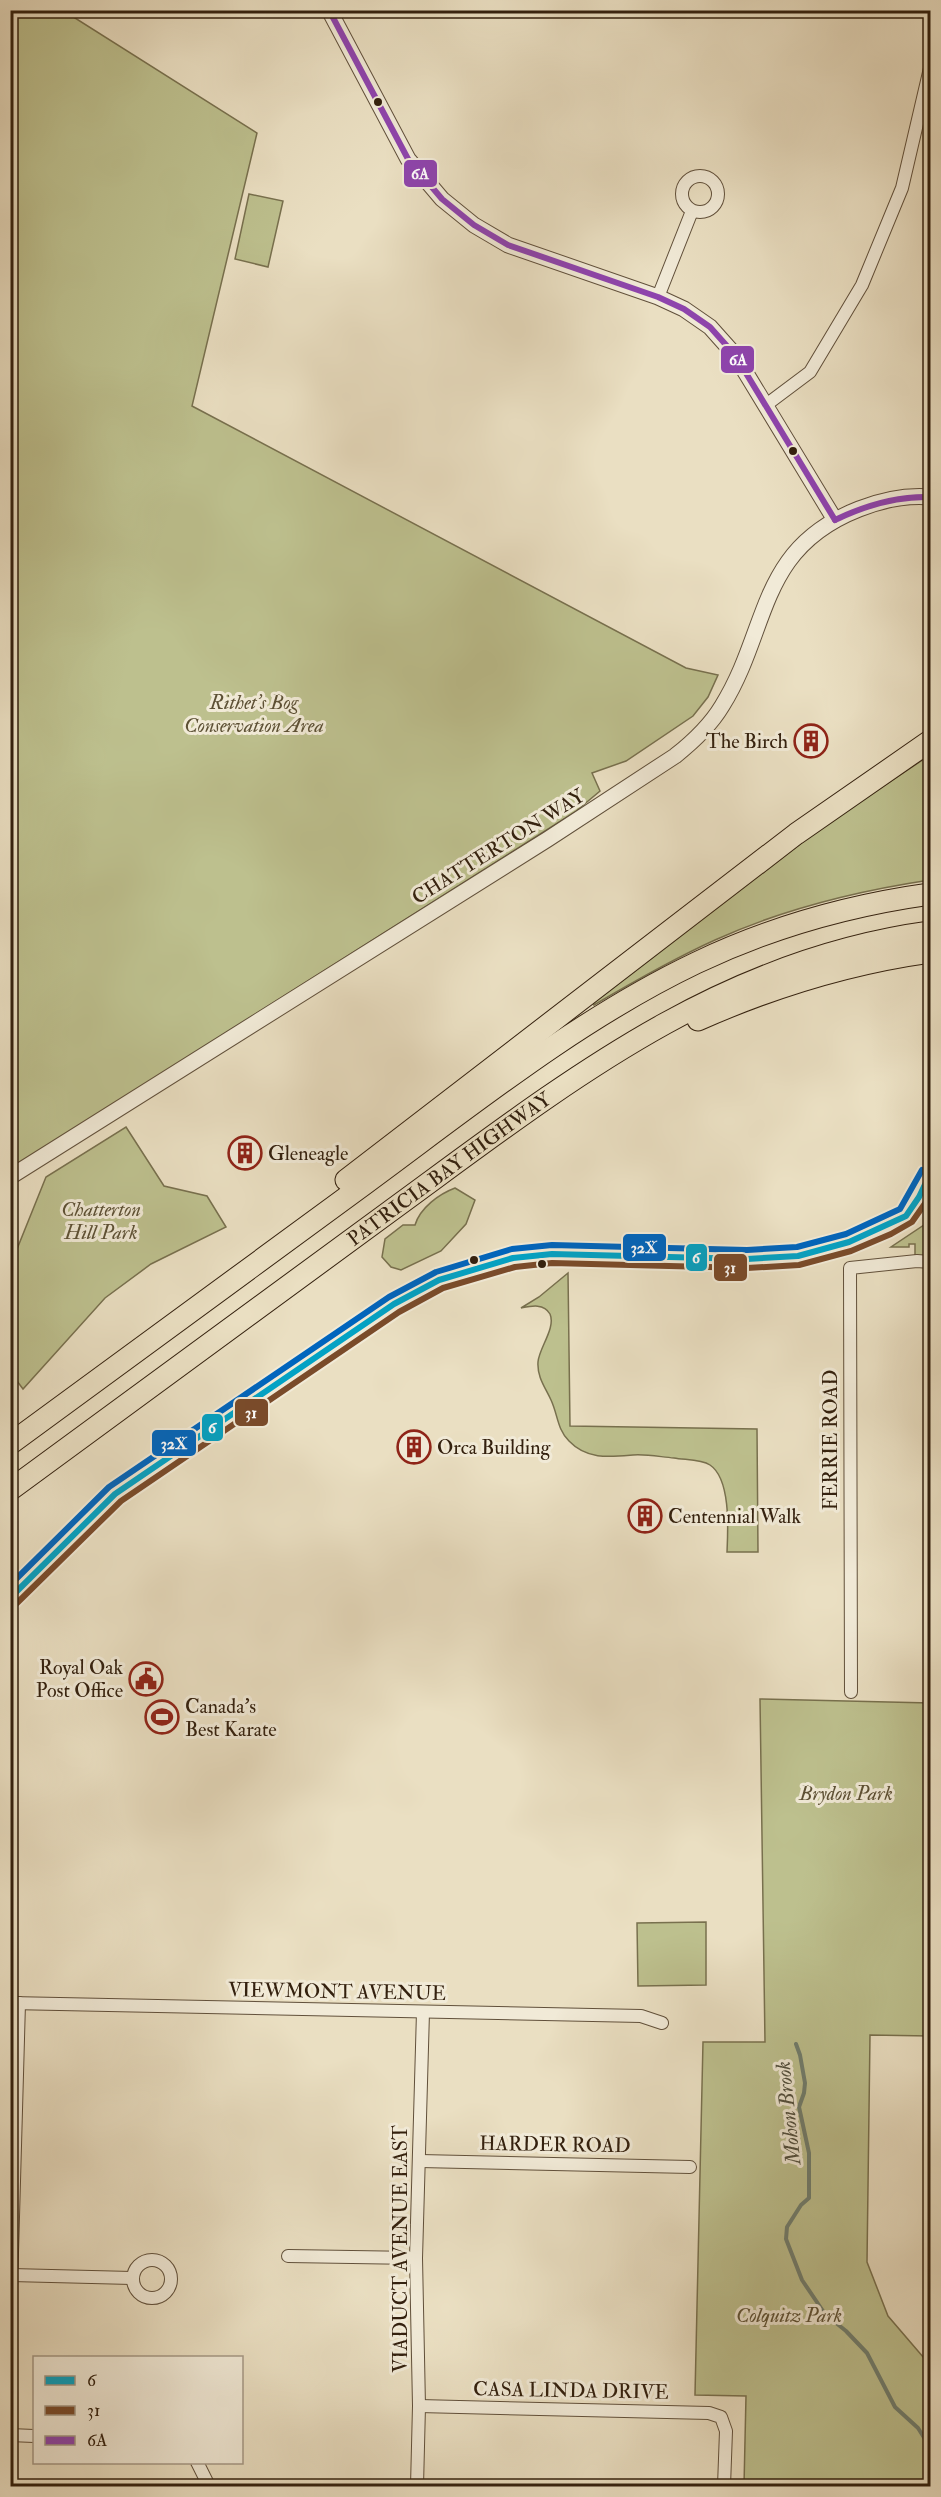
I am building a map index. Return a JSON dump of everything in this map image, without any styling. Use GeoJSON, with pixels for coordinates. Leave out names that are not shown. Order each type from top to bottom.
{"type":"FeatureCollection","features":[{"type":"Feature","properties":{"kind":"highway"},"geometry":{"type":"LineString","coordinates":[[118,1364],[140,1338],[796,834],[930,743]]}},
{"type":"Feature","properties":{"kind":"highway","name":"PATRICIA BAY HIGHWAY"},"geometry":{"type":"LineString","coordinates":[[10,1444],[550,1049],[629,999],[697,963],[774,932],[868,905],[930,894]]}},
{"type":"Feature","properties":{"kind":"highway","name":"PATRICIA BAY HIGHWAY"},"geometry":{"type":"LineString","coordinates":[[10,1490],[543,1099],[636,1039],[725,992],[815,958],[868,943],[930,932]]}},
{"type":"Feature","properties":{"kind":"highway"},"geometry":{"type":"LineString","coordinates":[[543,1099],[582,1083],[674,1030],[750,998],[861,965],[930,952]]}},
{"type":"Feature","properties":{"kind":"main road"},"geometry":{"type":"LineString","coordinates":[[10,1598],[115,1494],[377,1315],[439,1280],[505,1260],[552,1254],[747,1260],[798,1256],[849,1242],[887,1226],[906,1215],[925,1200],[930,1174]]}},
{"type":"Feature","properties":{"kind":"street"},"geometry":{"type":"LineString","coordinates":[[329,10],[408,159],[451,208],[481,230],[508,245],[658,297],[697,317],[723,339],[735,355],[835,520]]}},
{"type":"Feature","properties":{"kind":"street"},"geometry":{"type":"LineString","coordinates":[[766,405],[810,372],[862,285],[902,188],[930,68]]}},
{"type":"Feature","properties":{"kind":"street"},"geometry":{"type":"LineString","coordinates":[[658,297],[692,211]]}},
{"type":"Feature","properties":{"kind":"street","name":"CHATTERTON WAY"},"geometry":{"type":"LineString","coordinates":[[10,1177],[548,839],[685,748],[709,724],[723,705],[736,680],[769,591],[797,550],[816,532],[835,520],[872,504],[919,496],[930,497]]}},
{"type":"Feature","properties":{"kind":"street","name":"FERRIE ROAD"},"geometry":{"type":"LineString","coordinates":[[851,1692],[850,1268],[917,1261],[930,1262]]}},
{"type":"Feature","properties":{"kind":"street"},"geometry":{"type":"LineString","coordinates":[[10,2324],[15,2003]]}},
{"type":"Feature","properties":{"kind":"street","name":"VIEWMONT AVENUE"},"geometry":{"type":"LineString","coordinates":[[15,2003],[641,2016],[662,2023]]}},
{"type":"Feature","properties":{"kind":"street","name":"VIADUCT AVENUE EAST"},"geometry":{"type":"LineString","coordinates":[[417,2487],[419,2406],[416,2258],[423,2012]]}},
{"type":"Feature","properties":{"kind":"street","name":"HARDER ROAD"},"geometry":{"type":"LineString","coordinates":[[420,2161],[690,2167]]}},
{"type":"Feature","properties":{"kind":"street"},"geometry":{"type":"LineString","coordinates":[[288,2256],[416,2258]]}},
{"type":"Feature","properties":{"kind":"street"},"geometry":{"type":"LineString","coordinates":[[11,2275],[132,2278]]}},
{"type":"Feature","properties":{"kind":"street","name":"CASA LINDA DRIVE"},"geometry":{"type":"LineString","coordinates":[[419,2406],[709,2413],[721,2417],[726,2431],[724,2487]]}},
{"type":"Feature","properties":{"kind":"street"},"geometry":{"type":"LineString","coordinates":[[10,2435],[33,2436]]}},
{"type":"Feature","properties":{"kind":"street"},"geometry":{"type":"LineString","coordinates":[[198,2464],[209,2487]]}},
{"type":"Feature","properties":{"kind":"green space","name":"Rithet's Bog Conservation Area"},"geometry":{"type":"Polygon","coordinates":[[[10,11],[64,11],[257,133],[192,406],[686,668],[718,675],[708,697],[693,716],[626,761],[592,773],[600,791],[575,812],[11,1169],[10,11]]]}},
{"type":"Feature","properties":{"kind":"green space"},"geometry":{"type":"Polygon","coordinates":[[[249,194],[283,201],[268,267],[235,259],[249,194]]]}},
{"type":"Feature","properties":{"kind":"green space"},"geometry":{"type":"Polygon","coordinates":[[[930,755],[930,880],[821,902],[767,919],[684,955],[594,1005],[593,1001],[825,825],[930,755]]]}},
{"type":"Feature","properties":{"kind":"green space","name":"Chatterton Hill Park"},"geometry":{"type":"Polygon","coordinates":[[[126,1127],[164,1186],[207,1196],[226,1227],[151,1264],[105,1298],[23,1389],[11,1373],[11,1264],[46,1177],[126,1127]]]}},
{"type":"Feature","properties":{"kind":"green space"},"geometry":{"type":"Polygon","coordinates":[[[455,1188],[475,1200],[466,1224],[441,1251],[401,1270],[391,1267],[382,1257],[385,1239],[403,1225],[415,1225],[421,1213],[431,1202],[455,1188]]]}},
{"type":"Feature","properties":{"kind":"green space"},"geometry":{"type":"Polygon","coordinates":[[[924,1225],[930,1232],[930,1258],[915,1258],[915,1244],[909,1244],[909,1247],[891,1247],[924,1225]]]}},
{"type":"Feature","properties":{"kind":"green space"},"geometry":{"type":"Polygon","coordinates":[[[568,1273],[570,1426],[757,1429],[758,1552],[727,1552],[728,1518],[725,1493],[722,1481],[710,1465],[698,1461],[649,1455],[599,1456],[576,1447],[565,1436],[538,1367],[539,1356],[551,1325],[550,1314],[541,1307],[521,1308],[539,1297],[568,1273]]]}},
{"type":"Feature","properties":{"kind":"green space"},"geometry":{"type":"Polygon","coordinates":[[[760,1699],[930,1703],[930,2036],[870,2035],[867,2262],[888,2316],[930,2365],[930,2486],[744,2486],[746,2396],[695,2395],[703,2042],[765,2042],[760,1699]]]}},
{"type":"Feature","properties":{"kind":"green space"},"geometry":{"type":"Polygon","coordinates":[[[706,1922],[706,1985],[638,1986],[637,1923],[706,1922]]]}},
{"type":"Feature","properties":{"kind":"waterway","name":"Mohon Brook"},"geometry":{"type":"LineString","coordinates":[[796,2044],[805,2083],[799,2107],[809,2153],[809,2198],[801,2205],[787,2227],[786,2239],[802,2280],[825,2314],[846,2331],[867,2353],[895,2407],[918,2428],[930,2447]]}},
{"type":"Feature","properties":{"kind":"transit line","name":"6A"},"geometry":{"type":"LineString","coordinates":[[329,10],[408,159],[442,199],[474,225],[508,245],[658,297],[684,309],[710,327],[735,355],[835,520]]}},
{"type":"Feature","properties":{"kind":"transit line","name":"6A"},"geometry":{"type":"LineString","coordinates":[[835,520],[881,503],[905,498],[930,497]]}},
{"type":"Feature","properties":{"kind":"transit line","name":"32X"},"geometry":{"type":"LineString","coordinates":[[10,1585],[109,1487],[389,1297],[436,1272],[512,1249],[552,1245],[747,1250],[797,1247],[846,1234],[900,1209],[922,1170]]}},
{"type":"Feature","properties":{"kind":"transit line","name":"6"},"geometry":{"type":"LineString","coordinates":[[10,1598],[115,1494],[394,1304],[439,1280],[513,1258],[552,1254],[747,1259],[798,1256],[849,1242],[906,1216],[919,1197],[930,1174]]}},
{"type":"Feature","properties":{"kind":"transit line","name":"31"},"geometry":{"type":"LineString","coordinates":[[16,1604],[121,1501],[399,1312],[443,1288],[515,1267],[552,1263],[747,1268],[799,1265],[851,1251],[891,1234],[912,1222],[926,1202]]}},
{"type":"Feature","properties":{"kind":"place","name":"The Birch"},"geometry":{"type":"Point","coordinates":[811,741]}},
{"type":"Feature","properties":{"kind":"place","name":"Gleneagle"},"geometry":{"type":"Point","coordinates":[245,1153]}},
{"type":"Feature","properties":{"kind":"place","name":"Orca Building"},"geometry":{"type":"Point","coordinates":[414,1447]}},
{"type":"Feature","properties":{"kind":"place","name":"Centennial Walk"},"geometry":{"type":"Point","coordinates":[645,1516]}},
{"type":"Feature","properties":{"kind":"place","name":"Royal Oak Post Office"},"geometry":{"type":"Point","coordinates":[146,1679]}},
{"type":"Feature","properties":{"kind":"place","name":"Canada's Best Karate"},"geometry":{"type":"Point","coordinates":[162,1717]}},
{"type":"Feature","properties":{"kind":"park label","name":"Brydon Park"},"geometry":{"type":"Point","coordinates":[846,1793]}},
{"type":"Feature","properties":{"kind":"park label","name":"Colquitz Park"},"geometry":{"type":"Point","coordinates":[789,2315]}}]}
